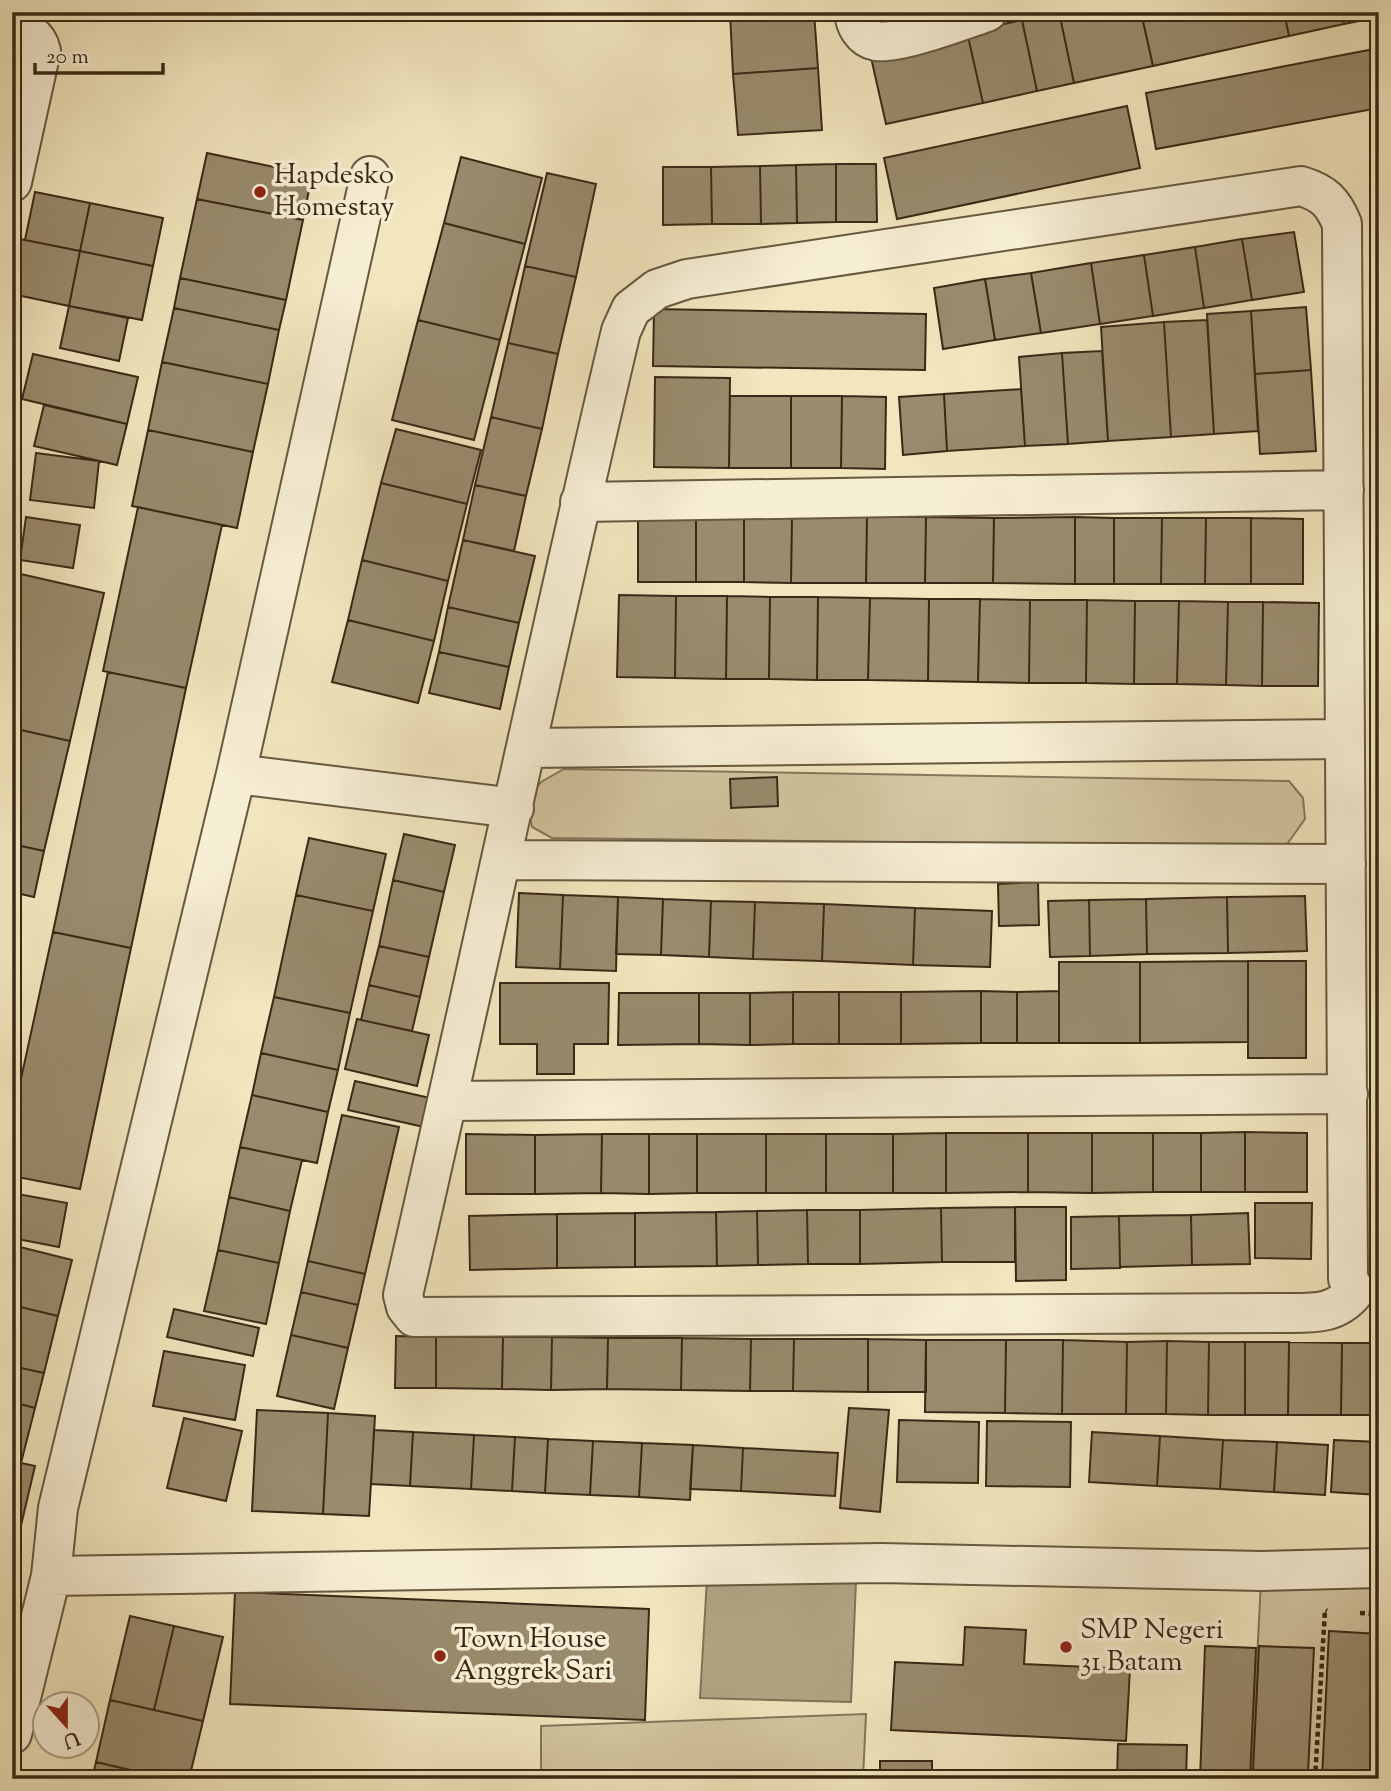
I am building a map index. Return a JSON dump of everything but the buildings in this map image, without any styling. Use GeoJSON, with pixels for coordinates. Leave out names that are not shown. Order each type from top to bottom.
{"type":"FeatureCollection","features":[{"type":"Feature","properties":{"kind":"street"},"geometry":{"type":"LineString","coordinates":[[855,12],[855,21],[862,34],[875,41],[896,40],[988,12]]}},
{"type":"Feature","properties":{"kind":"street"},"geometry":{"type":"LineString","coordinates":[[12,30],[31,33],[38,40],[40,51],[12,181]]}},
{"type":"Feature","properties":{"kind":"street"},"geometry":{"type":"LineString","coordinates":[[12,1734],[51,1576],[58,1508],[236,774],[370,176]]}},
{"type":"Feature","properties":{"kind":"street"},"geometry":{"type":"LineString","coordinates":[[1301,186],[1326,196],[1335,207],[1342,224],[1343,490],[1348,1279],[1355,1291],[1346,1301],[1326,1312],[1288,1313],[414,1317],[406,1307],[403,1296],[514,808],[580,502],[621,331],[631,309],[657,289],[687,279],[1301,186]]}},
{"type":"Feature","properties":{"kind":"street"},"geometry":{"type":"LineString","coordinates":[[580,502],[1343,490]]}},
{"type":"Feature","properties":{"kind":"street"},"geometry":{"type":"LineString","coordinates":[[527,748],[1345,739]]}},
{"type":"Feature","properties":{"kind":"street"},"geometry":{"type":"LineString","coordinates":[[236,774],[514,808]]}},
{"type":"Feature","properties":{"kind":"street"},"geometry":{"type":"LineString","coordinates":[[502,860],[1346,864]]}},
{"type":"Feature","properties":{"kind":"street"},"geometry":{"type":"LineString","coordinates":[[448,1101],[1348,1094]]}},
{"type":"Feature","properties":{"kind":"street"},"geometry":{"type":"LineString","coordinates":[[51,1576],[881,1563],[1261,1571],[1379,1568]]}},
{"type":"Feature","properties":{"kind":"path"},"geometry":{"type":"LineString","coordinates":[[1314,1779],[1325,1610],[1338,1611]]}},
{"type":"Feature","properties":{"kind":"path"},"geometry":{"type":"LineString","coordinates":[[1352,1612],[1379,1614]]}},
{"type":"Feature","properties":{"kind":"shaded area"},"geometry":{"type":"Polygon","coordinates":[[[564,769],[1289,781],[1303,798],[1305,819],[1285,847],[552,838],[532,827],[527,799],[541,782],[564,769]]]}},
{"type":"Feature","properties":{"kind":"shaded area"},"geometry":{"type":"Polygon","coordinates":[[[1379,1576],[1379,1779],[1251,1779],[1261,1581],[1379,1576]]]}},
{"type":"Feature","properties":{"kind":"shaded area"},"geometry":{"type":"Polygon","coordinates":[[[707,1579],[856,1581],[851,1702],[700,1698],[707,1579]]]}},
{"type":"Feature","properties":{"kind":"shaded area"},"geometry":{"type":"Polygon","coordinates":[[[866,1714],[863,1779],[541,1779],[541,1726],[866,1714]]]}},
{"type":"Feature","properties":{"kind":"place","name":"Hapdesko Homestay"},"geometry":{"type":"Point","coordinates":[260,192]}},
{"type":"Feature","properties":{"kind":"place","name":"SMP Negeri 31 Batam"},"geometry":{"type":"Point","coordinates":[1066,1647]}},
{"type":"Feature","properties":{"kind":"place","name":"Town House Anggrek Sari"},"geometry":{"type":"Point","coordinates":[440,1656]}}]}
